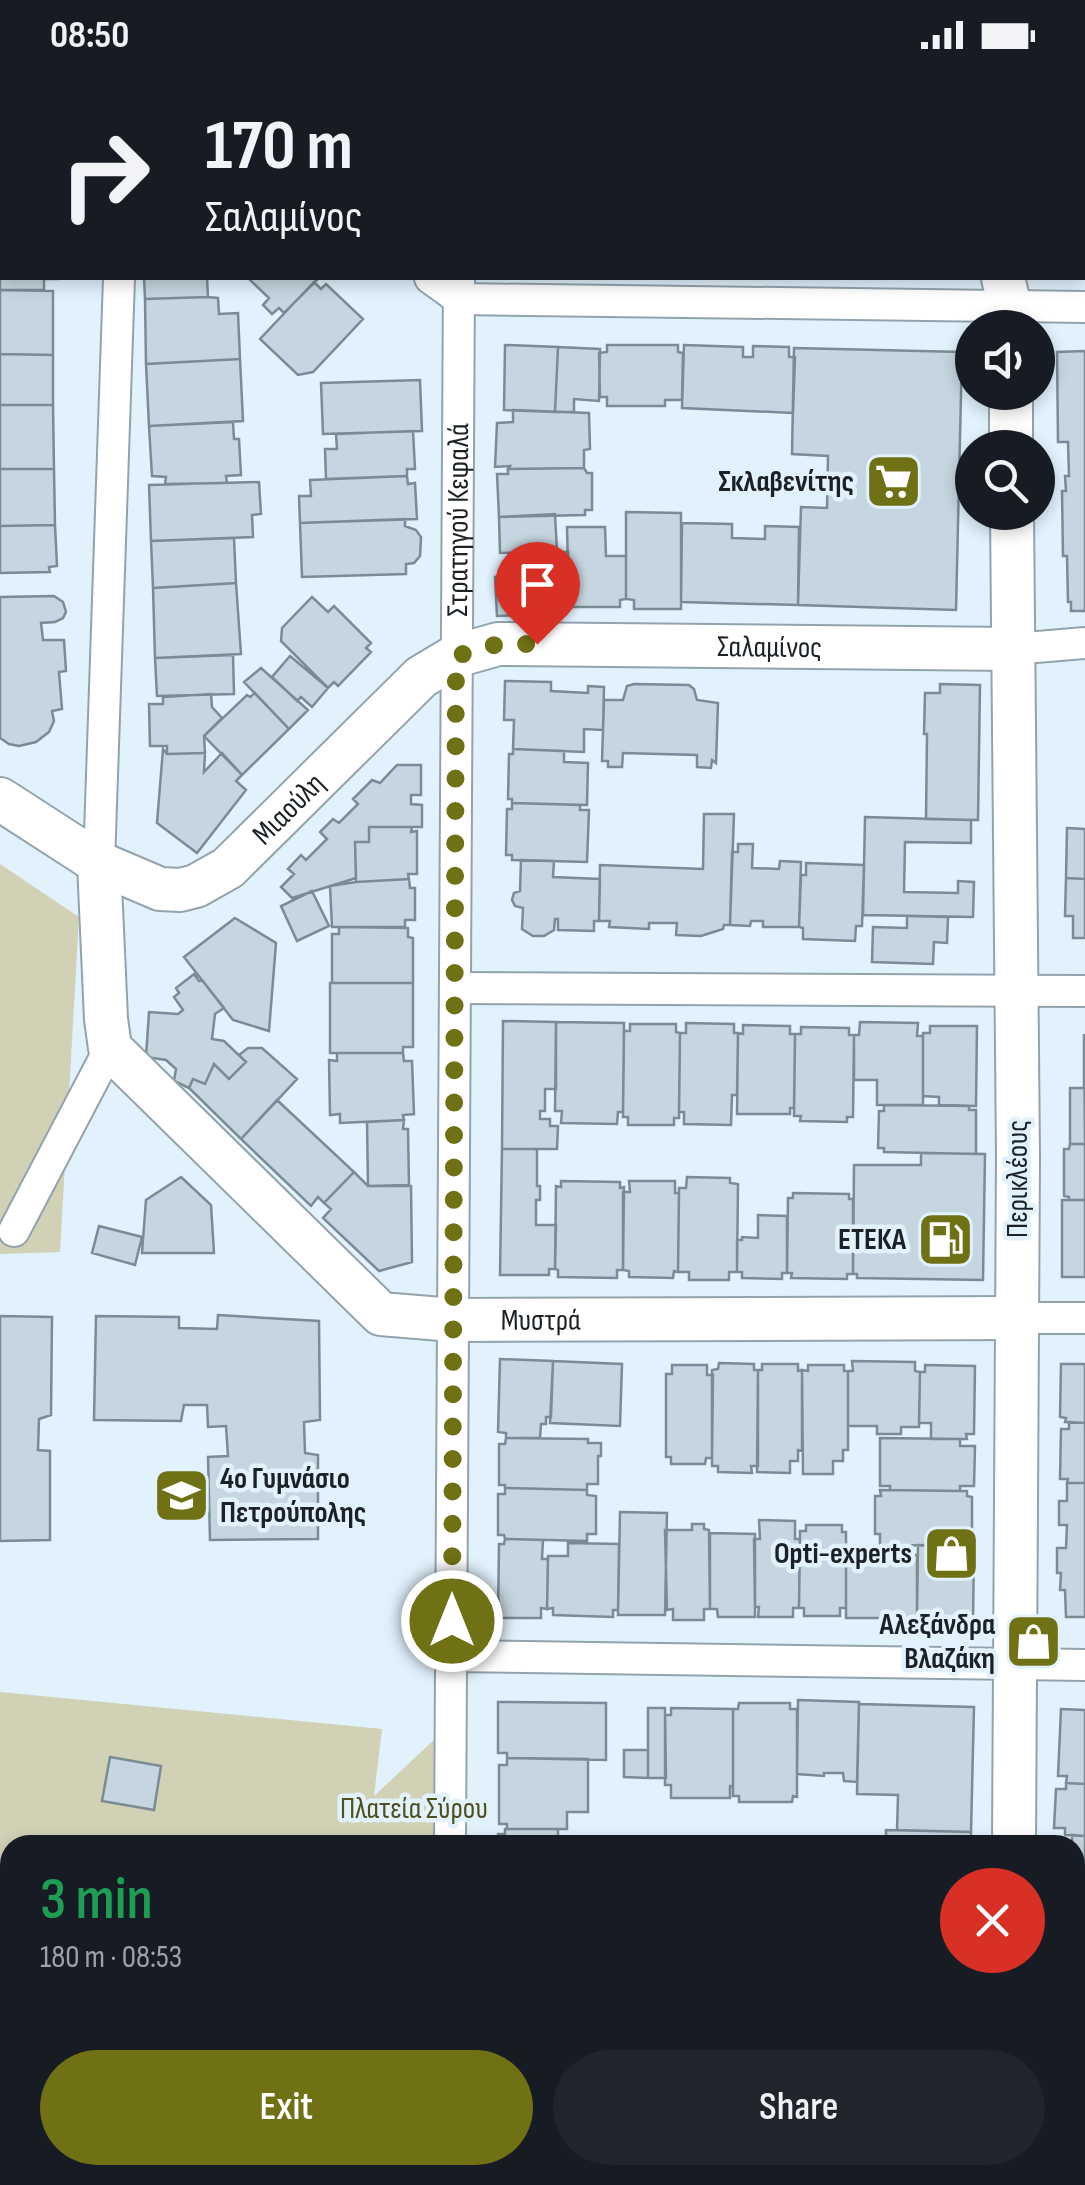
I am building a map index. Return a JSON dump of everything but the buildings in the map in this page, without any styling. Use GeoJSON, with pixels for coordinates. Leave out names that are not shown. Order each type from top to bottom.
{"type":"FeatureCollection","features":[{"type":"Feature","properties":{"kind":"street"},"geometry":{"type":"LineString","coordinates":[[14,1231],[110,1048],[99,863],[118,280]]}},
{"type":"Feature","properties":{"kind":"street"},"geometry":{"type":"LineString","coordinates":[[459,288],[1009,297],[1085,307]]}},
{"type":"Feature","properties":{"kind":"street","name":"Στρατηγού Κεφαλά"},"geometry":{"type":"LineString","coordinates":[[450,1835],[459,288]]}},
{"type":"Feature","properties":{"kind":"street","name":"Περικλέους"},"geometry":{"type":"LineString","coordinates":[[1012,530],[1017,1318],[1014,1835]]}},
{"type":"Feature","properties":{"kind":"street","name":"Σαλαμίνος"},"geometry":{"type":"LineString","coordinates":[[456,656],[498,644],[1013,649],[1085,644]]}},
{"type":"Feature","properties":{"kind":"street","name":"Μιαούλη"},"geometry":{"type":"LineString","coordinates":[[0,799],[99,863],[160,889],[180,890],[228,868],[421,676],[456,656]]}},
{"type":"Feature","properties":{"kind":"street"},"geometry":{"type":"LineString","coordinates":[[455,988],[1085,991]]}},
{"type":"Feature","properties":{"kind":"street","name":"Μυστρά"},"geometry":{"type":"LineString","coordinates":[[110,1048],[381,1314],[453,1320],[1085,1318]]}},
{"type":"Feature","properties":{"kind":"street"},"geometry":{"type":"LineString","coordinates":[[451,1656],[1085,1665]]}},
{"type":"Feature","properties":{"kind":"green space"},"geometry":{"type":"Polygon","coordinates":[[[0,864],[79,917],[60,1252],[0,1254],[0,864]]]}},
{"type":"Feature","properties":{"kind":"green space","name":"Πλατεία Σύρου"},"geometry":{"type":"Polygon","coordinates":[[[0,1692],[382,1729],[374,1796],[451,1724],[450,1835],[0,1835],[0,1692]]]}},
{"type":"Feature","properties":{"kind":"place","name":"Σκλαβενίτης"},"geometry":{"type":"Point","coordinates":[893,481]}},
{"type":"Feature","properties":{"kind":"place","name":"ΕΤΕΚΑ"},"geometry":{"type":"Point","coordinates":[945,1239]}},
{"type":"Feature","properties":{"kind":"place","name":"4ο Γυμνάσιο Πετρούπολης"},"geometry":{"type":"Point","coordinates":[181,1495]}},
{"type":"Feature","properties":{"kind":"place","name":"Opti-experts"},"geometry":{"type":"Point","coordinates":[951,1553]}},
{"type":"Feature","properties":{"kind":"place","name":"Αλεξάνδρα Βλαζάκη"},"geometry":{"type":"Point","coordinates":[1034,1641]}},
{"type":"Feature","properties":{"kind":"route"},"geometry":{"type":"LineString","coordinates":[[452,1621],[456,656],[498,644],[537,644]]}}]}
